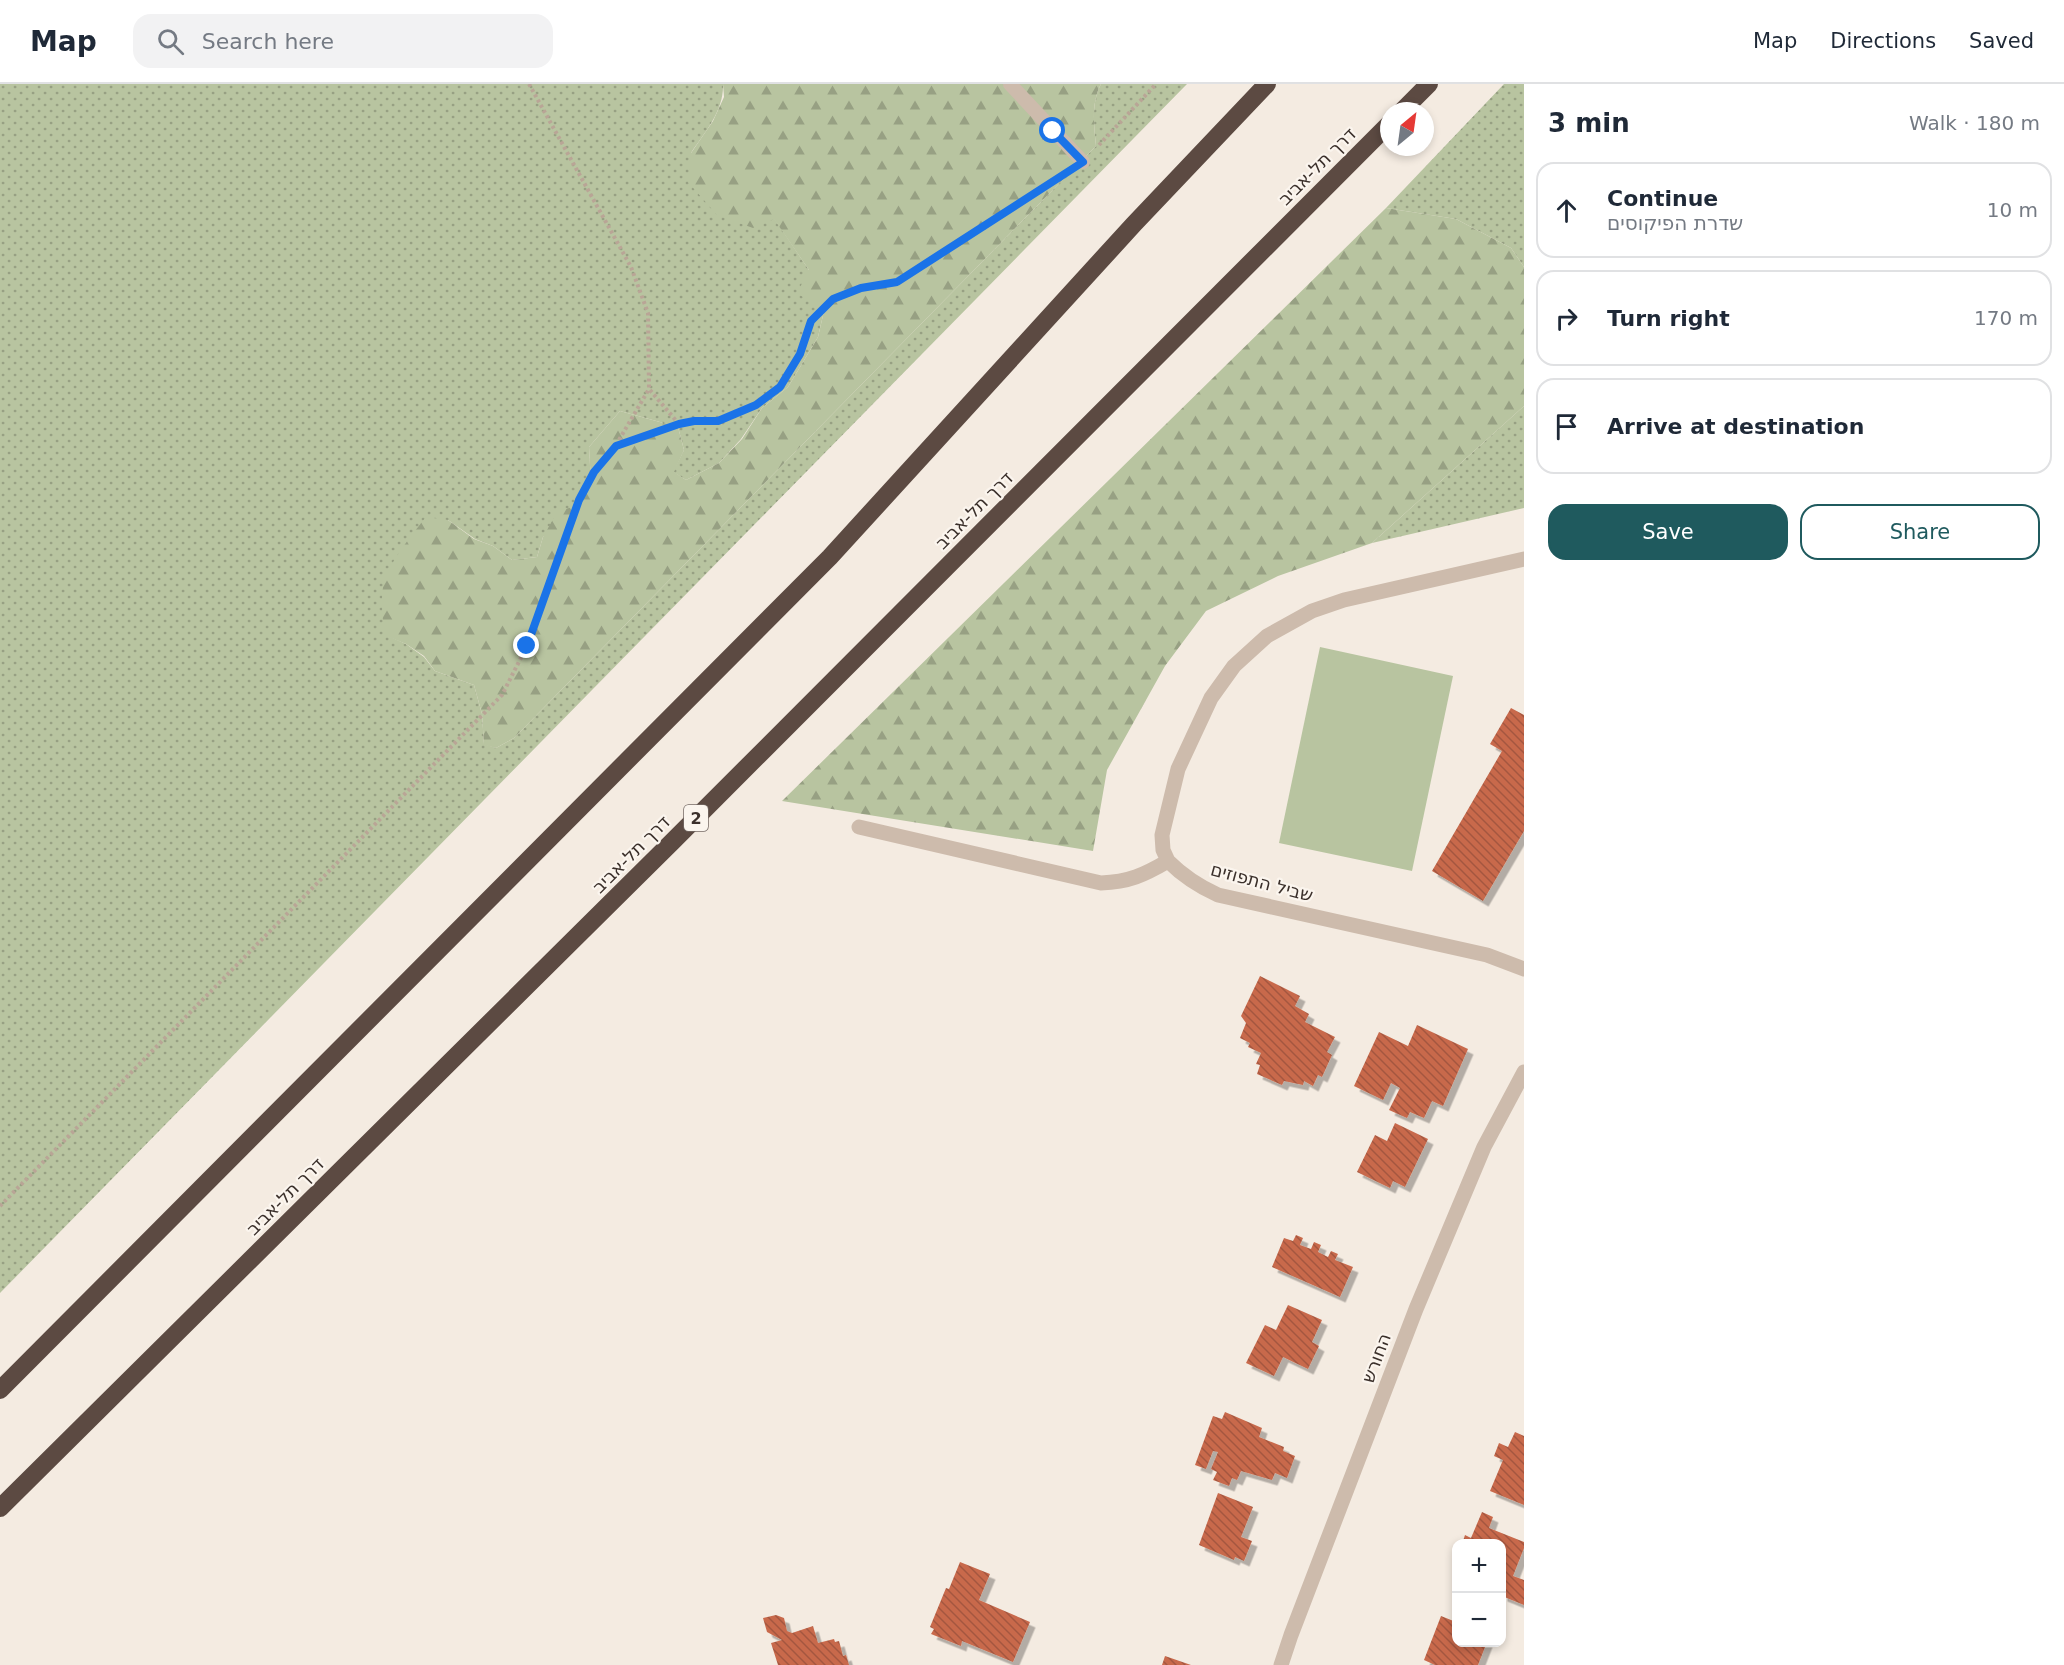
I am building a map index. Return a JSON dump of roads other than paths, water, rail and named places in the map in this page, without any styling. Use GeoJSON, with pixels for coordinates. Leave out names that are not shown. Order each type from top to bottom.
{"type":"FeatureCollection","features":[{"type":"Feature","properties":{"kind":"highway"},"geometry":{"type":"LineString","coordinates":[[0,1390],[830,558],[1126,233],[1266,84]]}},
{"type":"Feature","properties":{"kind":"highway"},"geometry":{"type":"LineString","coordinates":[[1411,102],[1429,84]]}},
{"type":"Feature","properties":{"kind":"highway","name":"דרך תל-אביב"},"geometry":{"type":"LineString","coordinates":[[0,1508],[672,842],[1380,133]]}},
{"type":"Feature","properties":{"kind":"street"},"geometry":{"type":"LineString","coordinates":[[859,827],[1101,883],[1122,882],[1152,870],[1168,861],[1163,850],[1162,835],[1178,769],[1211,698],[1234,666],[1267,636],[1312,611],[1344,600],[1524,560]]}},
{"type":"Feature","properties":{"kind":"street","name":"שביל התפוזים"},"geometry":{"type":"LineString","coordinates":[[1168,861],[1199,887],[1218,895],[1487,955],[1524,969]]}},
{"type":"Feature","properties":{"kind":"street","name":"החורש"},"geometry":{"type":"LineString","coordinates":[[1281,1665],[1290,1635],[1416,1309],[1484,1147],[1524,1071]]}},
{"type":"Feature","properties":{"kind":"lane"},"geometry":{"type":"LineString","coordinates":[[1010,84],[1083,162]]}}]}
